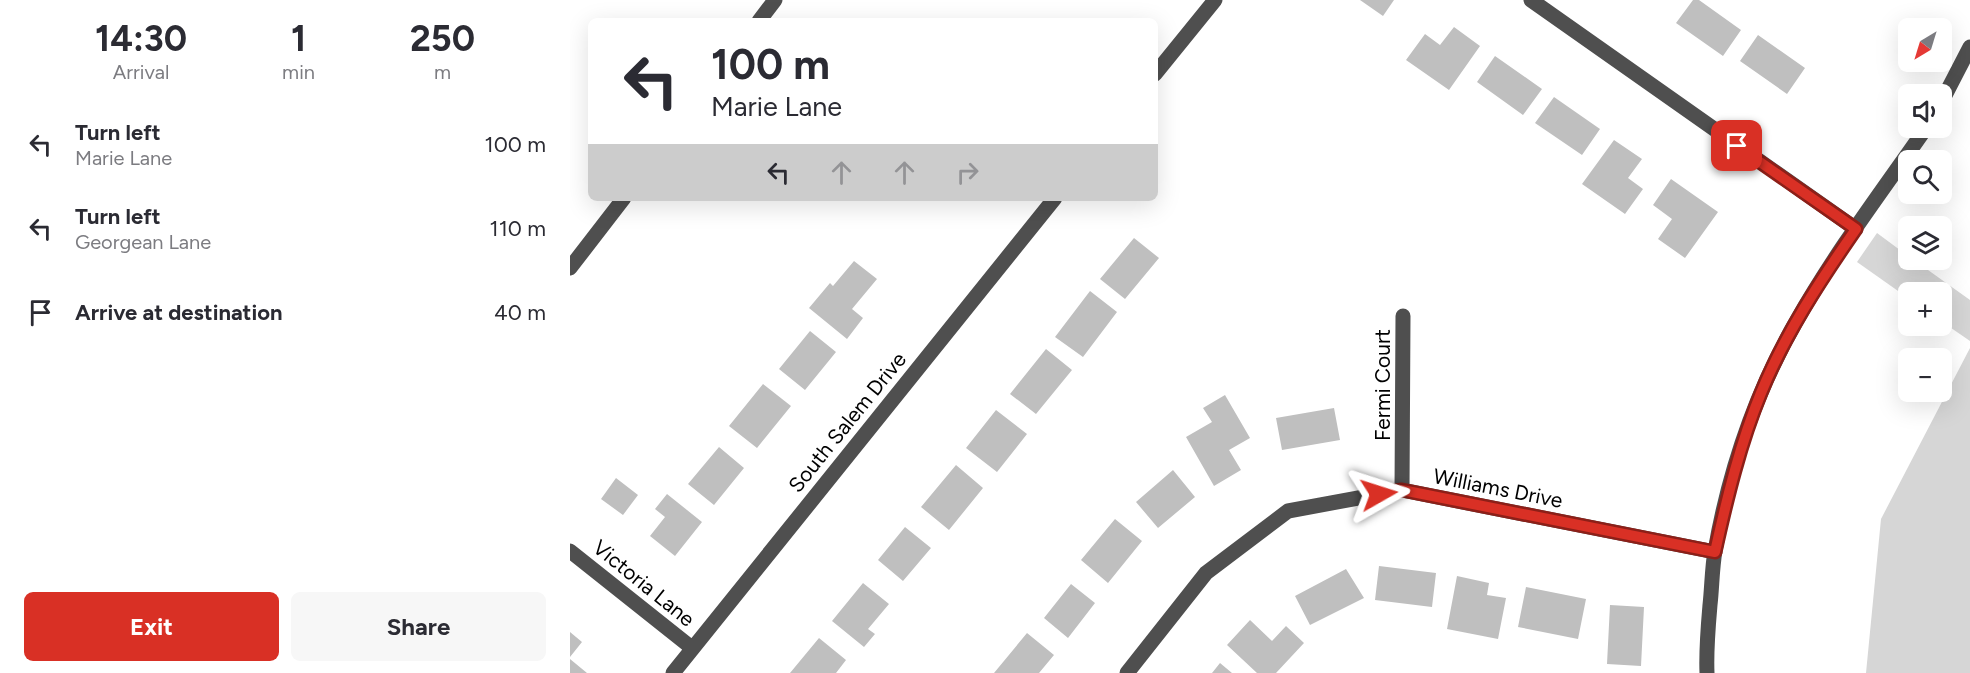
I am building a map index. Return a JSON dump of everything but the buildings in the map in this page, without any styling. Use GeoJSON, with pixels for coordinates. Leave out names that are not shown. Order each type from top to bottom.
{"type":"FeatureCollection","features":[{"type":"Feature","properties":{"kind":"street"},"geometry":{"type":"LineString","coordinates":[[761,18],[775,0]]}},
{"type":"Feature","properties":{"kind":"street"},"geometry":{"type":"LineString","coordinates":[[1158,70],[1215,0]]}},
{"type":"Feature","properties":{"kind":"street"},"geometry":{"type":"LineString","coordinates":[[1531,0],[1856,229]]}},
{"type":"Feature","properties":{"kind":"street"},"geometry":{"type":"LineString","coordinates":[[1951,84],[1970,47]]}},
{"type":"Feature","properties":{"kind":"street"},"geometry":{"type":"LineString","coordinates":[[1707,673],[1706,655],[1715,552],[1733,475],[1761,394],[1797,320],[1919,138]]}},
{"type":"Feature","properties":{"kind":"street"},"geometry":{"type":"LineString","coordinates":[[570,268],[622,201]]}},
{"type":"Feature","properties":{"kind":"street","name":"South Salem Drive"},"geometry":{"type":"LineString","coordinates":[[674,673],[1053,201]]}},
{"type":"Feature","properties":{"kind":"street","name":"Fermi Court"},"geometry":{"type":"LineString","coordinates":[[1402,490],[1403,316]]}},
{"type":"Feature","properties":{"kind":"street","name":"Williams Drive"},"geometry":{"type":"LineString","coordinates":[[1126,673],[1206,573],[1288,511],[1402,490],[1715,552]]}},
{"type":"Feature","properties":{"kind":"street","name":"Victoria Lane"},"geometry":{"type":"LineString","coordinates":[[570,551],[692,648]]}},
{"type":"Feature","properties":{"kind":"shaded area"},"geometry":{"type":"Polygon","coordinates":[[[1877,233],[1898,249],[1898,270],[1928,270],[1945,282],[1898,282],[1898,291],[1857,262],[1877,233]]]}},
{"type":"Feature","properties":{"kind":"shaded area"},"geometry":{"type":"Polygon","coordinates":[[[1952,287],[1970,300],[1970,341],[1952,329],[1952,287]]]}},
{"type":"Feature","properties":{"kind":"shaded area"},"geometry":{"type":"Polygon","coordinates":[[[1970,348],[1970,673],[1866,673],[1881,519],[1942,402],[1952,402],[1952,383],[1970,348]]]}},
{"type":"Feature","properties":{"kind":"route"},"geometry":{"type":"LineString","coordinates":[[1379,494],[1402,490],[1715,552],[1733,475],[1761,394],[1797,320],[1856,229],[1737,146]]}}]}
